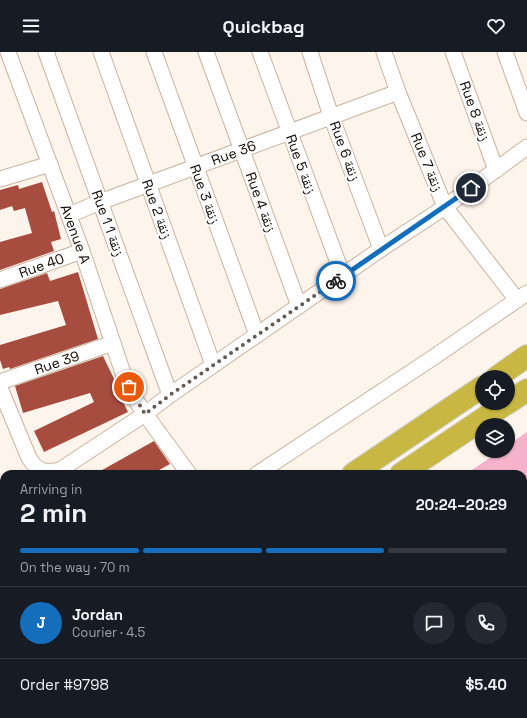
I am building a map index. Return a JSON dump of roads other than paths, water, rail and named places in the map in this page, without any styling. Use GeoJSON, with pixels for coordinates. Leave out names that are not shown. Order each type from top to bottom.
{"type":"FeatureCollection","features":[{"type":"Feature","properties":{"kind":"highway"},"geometry":{"type":"LineString","coordinates":[[507,370],[527,356]]}},
{"type":"Feature","properties":{"kind":"highway"},"geometry":{"type":"LineString","coordinates":[[515,398],[527,390]]}},
{"type":"Feature","properties":{"kind":"highway"},"geometry":{"type":"LineString","coordinates":[[359,470],[475,392]]}},
{"type":"Feature","properties":{"kind":"highway"},"geometry":{"type":"LineString","coordinates":[[407,470],[497,410]]}},
{"type":"Feature","properties":{"kind":"street","name":"Avenue A"},"geometry":{"type":"LineString","coordinates":[[8,52],[82,251],[124,376],[134,397],[145,414],[186,470]]}},
{"type":"Feature","properties":{"kind":"street","name":"Rue 1 زنقة 1"},"geometry":{"type":"LineString","coordinates":[[46,52],[170,395]]}},
{"type":"Feature","properties":{"kind":"street","name":"Rue 2 زنقة"},"geometry":{"type":"LineString","coordinates":[[101,52],[213,365]]}},
{"type":"Feature","properties":{"kind":"street","name":"Rue 3 زنقة"},"geometry":{"type":"LineString","coordinates":[[154,52],[257,335]]}},
{"type":"Feature","properties":{"kind":"street","name":"Rue 4 زنقة"},"geometry":{"type":"LineString","coordinates":[[206,52],[299,306]]}},
{"type":"Feature","properties":{"kind":"street","name":"Rue 5 زنقة"},"geometry":{"type":"LineString","coordinates":[[260,52],[343,276]]}},
{"type":"Feature","properties":{"kind":"street","name":"Rue 6 زنقة"},"geometry":{"type":"LineString","coordinates":[[310,52],[331,116],[381,249]]}},
{"type":"Feature","properties":{"kind":"street","name":"Rue 7 زنقة"},"geometry":{"type":"LineString","coordinates":[[384,52],[398,92],[445,207],[522,297]]}},
{"type":"Feature","properties":{"kind":"street","name":"Rue 8 زنقة"},"geometry":{"type":"LineString","coordinates":[[453,52],[496,170]]}},
{"type":"Feature","properties":{"kind":"street"},"geometry":{"type":"LineString","coordinates":[[505,52],[527,113]]}},
{"type":"Feature","properties":{"kind":"street","name":"Rue 36"},"geometry":{"type":"LineString","coordinates":[[69,215],[148,184],[195,168],[398,92]]}},
{"type":"Feature","properties":{"kind":"street"},"geometry":{"type":"LineString","coordinates":[[60,470],[145,414],[170,395],[381,249],[445,207],[527,147]]}},
{"type":"Feature","properties":{"kind":"street"},"geometry":{"type":"LineString","coordinates":[[0,179],[50,164]]}},
{"type":"Feature","properties":{"kind":"street","name":"Rue 40"},"geometry":{"type":"LineString","coordinates":[[0,280],[82,251]]}},
{"type":"Feature","properties":{"kind":"street"},"geometry":{"type":"LineString","coordinates":[[263,470],[522,297]]}},
{"type":"Feature","properties":{"kind":"street","name":"Rue 39"},"geometry":{"type":"LineString","coordinates":[[0,382],[113,343]]}},
{"type":"Feature","properties":{"kind":"street"},"geometry":{"type":"LineString","coordinates":[[0,388],[29,458],[35,468],[40,470]]}}]}
